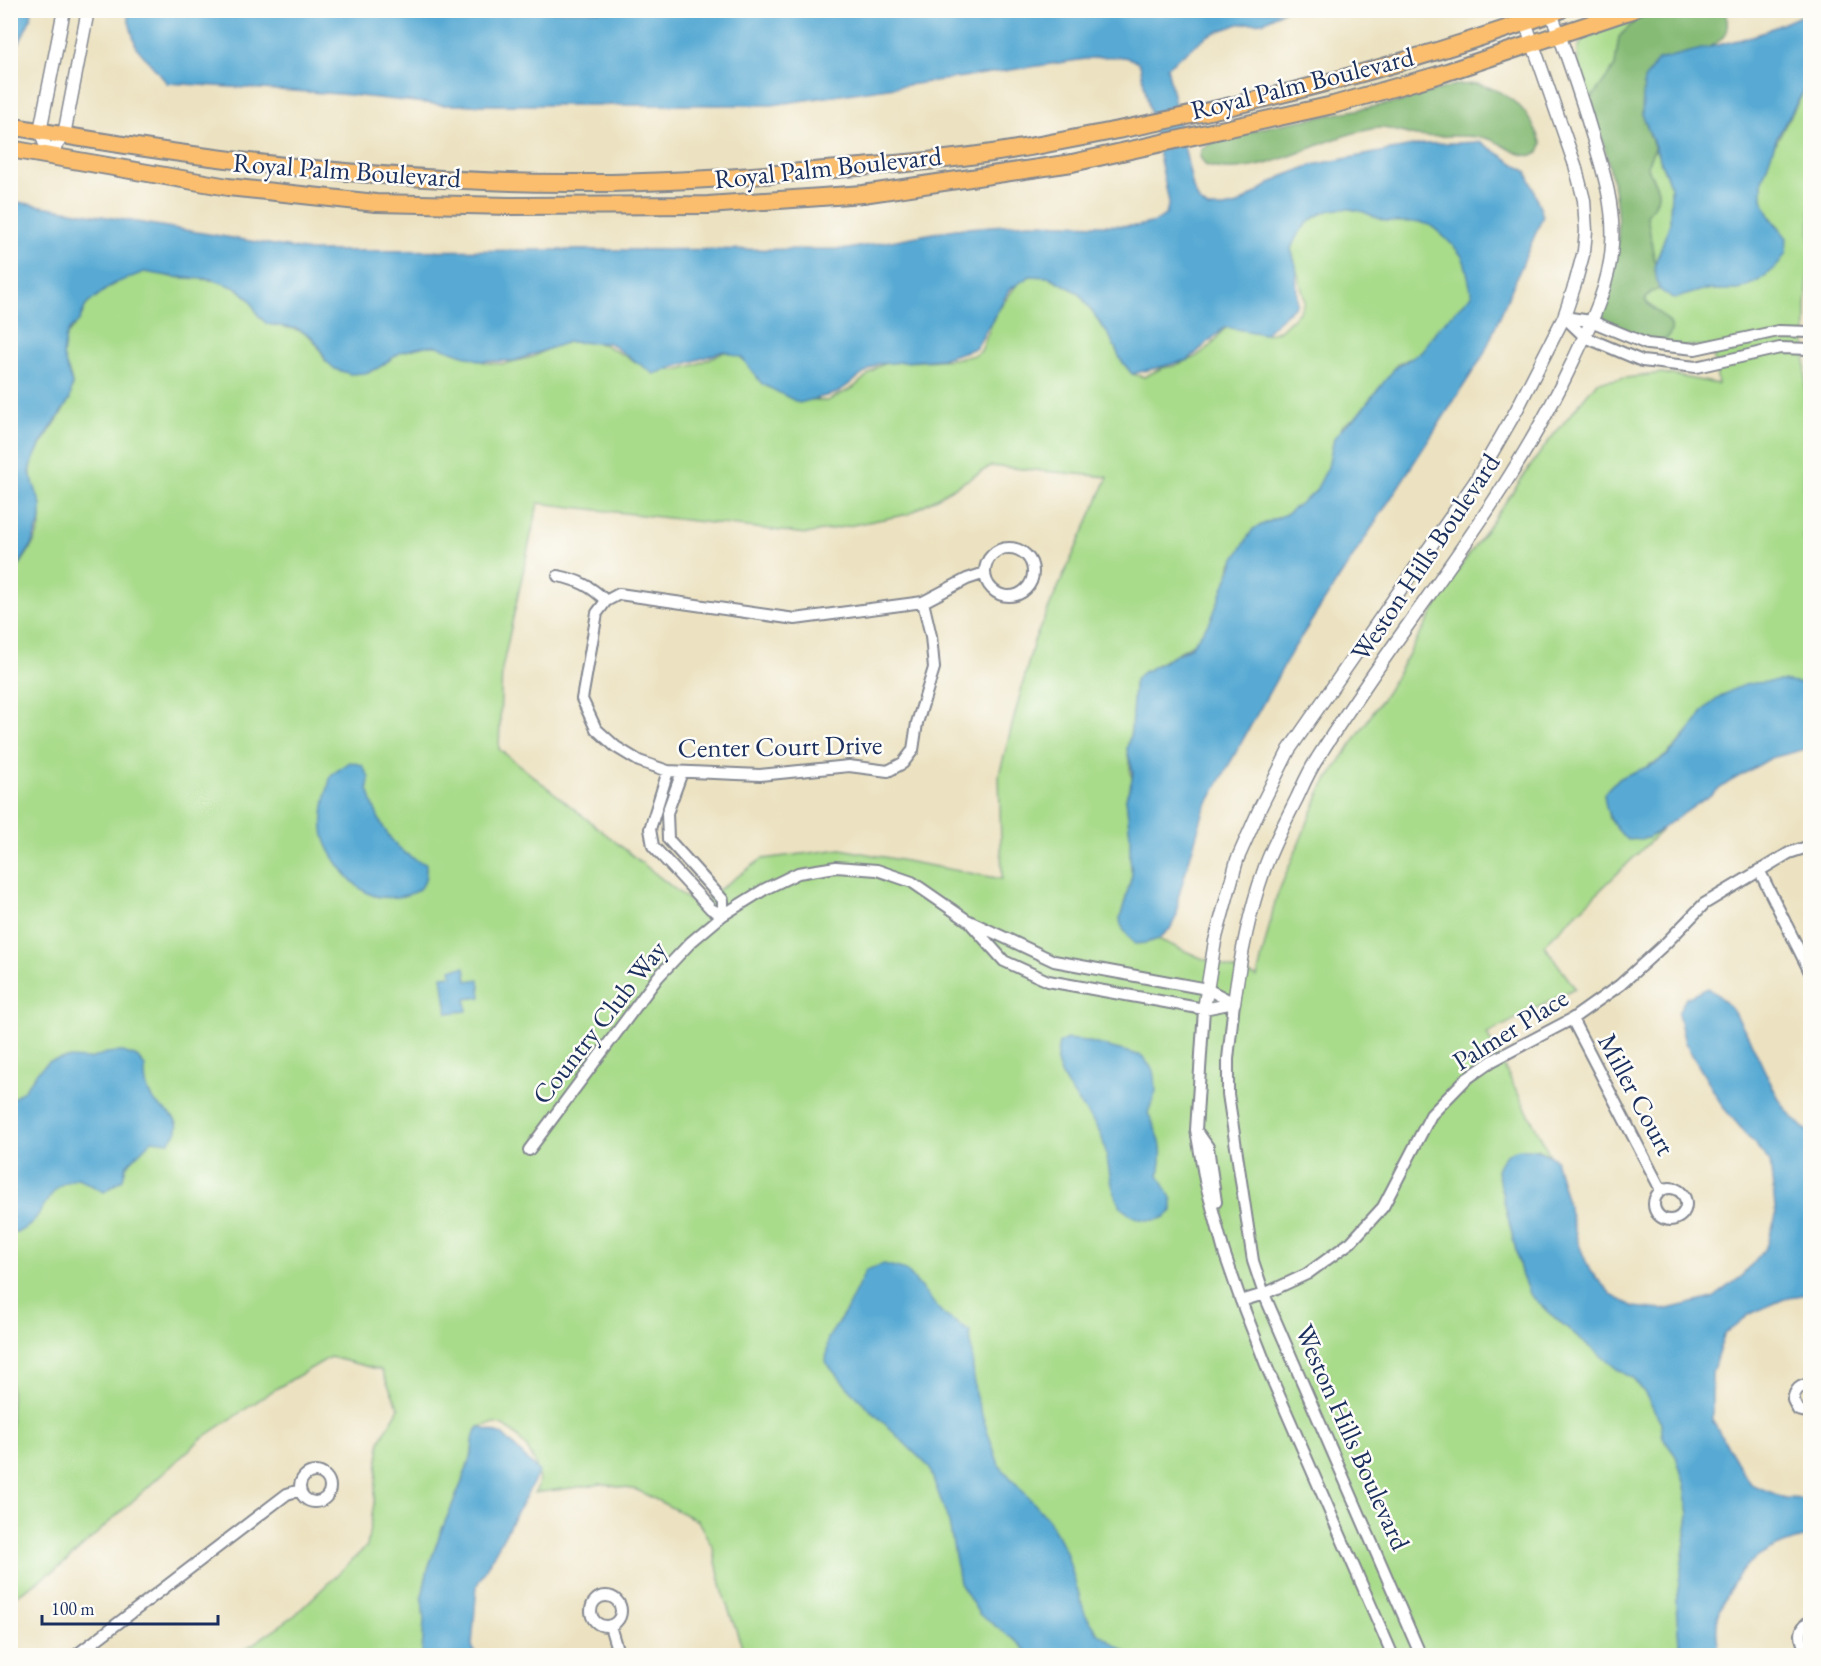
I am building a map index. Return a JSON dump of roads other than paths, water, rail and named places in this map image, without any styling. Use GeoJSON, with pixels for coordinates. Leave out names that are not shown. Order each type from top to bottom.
{"type":"FeatureCollection","features":[{"type":"Feature","properties":{"kind":"main road","name":"Royal Palm Boulevard"},"geometry":{"type":"LineString","coordinates":[[10,149],[228,187],[376,202],[510,206],[708,205],[863,194],[1072,163],[1333,105],[1438,75],[1632,10]]}},
{"type":"Feature","properties":{"kind":"main road","name":"Royal Palm Boulevard"},"geometry":{"type":"LineString","coordinates":[[10,126],[260,164],[467,181],[570,183],[705,180],[949,159],[1148,124],[1264,99],[1376,69],[1523,16],[1553,12]]}},
{"type":"Feature","properties":{"kind":"street"},"geometry":{"type":"LineString","coordinates":[[49,155],[40,131],[64,10]]}},
{"type":"Feature","properties":{"kind":"street"},"geometry":{"type":"LineString","coordinates":[[49,155],[64,135],[88,10]]}},
{"type":"Feature","properties":{"kind":"street","name":"Weston Hills Boulevard"},"geometry":{"type":"LineString","coordinates":[[1421,1656],[1264,1294],[1253,1261],[1249,1234],[1232,1175],[1227,1144],[1232,1125],[1228,1094],[1228,1059],[1233,1003],[1242,952],[1264,870],[1286,819],[1316,760],[1501,493],[1543,422],[1585,337],[1602,295],[1611,262],[1612,242],[1611,211],[1605,176],[1553,12]]}},
{"type":"Feature","properties":{"kind":"street","name":"Weston Hills Boulevard"},"geometry":{"type":"LineString","coordinates":[[1393,1656],[1268,1370],[1222,1244],[1208,1147],[1196,1130],[1204,1009],[1215,941],[1237,860],[1289,750],[1474,482],[1516,411],[1564,317],[1584,251],[1586,231],[1584,200],[1575,165],[1523,16]]}},
{"type":"Feature","properties":{"kind":"street"},"geometry":{"type":"LineString","coordinates":[[1564,317],[1591,321],[1647,344],[1695,350],[1778,331],[1810,332]]}},
{"type":"Feature","properties":{"kind":"street"},"geometry":{"type":"LineString","coordinates":[[1564,317],[1585,337],[1642,361],[1696,367],[1780,348],[1810,349]]}},
{"type":"Feature","properties":{"kind":"street"},"geometry":{"type":"LineString","coordinates":[[1010,548],[1024,554],[1032,567],[1033,575],[1026,589],[1019,594],[1004,596],[990,588],[985,573],[990,558],[1002,549],[1010,548]]}},
{"type":"Feature","properties":{"kind":"street"},"geometry":{"type":"LineString","coordinates":[[558,576],[578,580],[606,601],[619,594],[795,619],[923,602],[967,579],[985,573]]}},
{"type":"Feature","properties":{"kind":"street","name":"Center Court Drive"},"geometry":{"type":"LineString","coordinates":[[606,601],[597,613],[582,699],[596,729],[616,747],[639,761],[668,771],[760,775],[849,766],[888,771],[903,763],[913,750],[917,723],[934,668],[932,636],[923,602]]}},
{"type":"Feature","properties":{"kind":"street"},"geometry":{"type":"LineString","coordinates":[[668,771],[651,827],[653,846],[711,909],[723,915],[723,900],[668,839],[667,813],[682,772]]}},
{"type":"Feature","properties":{"kind":"street"},"geometry":{"type":"LineString","coordinates":[[651,827],[666,827]]}},
{"type":"Feature","properties":{"kind":"street","name":"Palmer Place"},"geometry":{"type":"LineString","coordinates":[[1241,1301],[1264,1294],[1307,1274],[1351,1242],[1383,1207],[1431,1115],[1465,1080],[1492,1061],[1572,1019],[1620,985],[1704,904],[1759,870],[1810,846]]}},
{"type":"Feature","properties":{"kind":"street","name":"Country Club Way"},"geometry":{"type":"LineString","coordinates":[[529,1150],[658,976],[691,942],[723,915],[765,889],[798,873],[836,867],[877,870],[912,882],[968,920],[1054,961],[1207,989],[1233,1003]]}},
{"type":"Feature","properties":{"kind":"street"},"geometry":{"type":"LineString","coordinates":[[1759,870],[1810,972]]}},
{"type":"Feature","properties":{"kind":"street","name":"Country Club Way"},"geometry":{"type":"LineString","coordinates":[[968,920],[1004,961],[1048,981],[1204,1009],[1233,1003]]}},
{"type":"Feature","properties":{"kind":"street","name":"Miller Court"},"geometry":{"type":"LineString","coordinates":[[1572,1019],[1662,1190]]}},
{"type":"Feature","properties":{"kind":"street"},"geometry":{"type":"LineString","coordinates":[[1810,1385],[1797,1389],[1793,1400],[1798,1410],[1810,1413]]}},
{"type":"Feature","properties":{"kind":"street"},"geometry":{"type":"LineString","coordinates":[[75,1656],[287,1494],[300,1490]]}},
{"type":"Feature","properties":{"kind":"street"},"geometry":{"type":"LineString","coordinates":[[1810,1622],[1800,1633],[1803,1644],[1810,1649]]}},
{"type":"Feature","properties":{"kind":"street"},"geometry":{"type":"LineString","coordinates":[[610,1626],[619,1656]]}},
{"type":"Feature","properties":{"kind":"water"},"geometry":{"type":"Polygon","coordinates":[[[10,11],[32,11],[19,43],[11,45],[10,11]]]}},
{"type":"Feature","properties":{"kind":"water"},"geometry":{"type":"Polygon","coordinates":[[[126,11],[1283,11],[1264,22],[1238,24],[1207,36],[1167,67],[1193,188],[1199,201],[1208,208],[1237,205],[1281,177],[1312,165],[1423,144],[1481,142],[1527,172],[1543,216],[1483,356],[1292,651],[1204,810],[1178,898],[1177,915],[1170,929],[1158,939],[1135,944],[1123,929],[1120,919],[1132,875],[1126,798],[1133,772],[1127,749],[1131,731],[1135,680],[1142,673],[1191,647],[1211,620],[1235,558],[1253,529],[1286,514],[1315,492],[1328,467],[1334,438],[1356,417],[1395,368],[1421,352],[1440,326],[1472,295],[1463,259],[1443,236],[1427,224],[1386,221],[1348,209],[1327,211],[1318,215],[1302,229],[1291,249],[1296,265],[1297,304],[1264,334],[1225,327],[1188,360],[1132,374],[1121,360],[1110,337],[1079,293],[1050,277],[1030,276],[1010,289],[976,348],[941,359],[877,364],[837,393],[799,403],[762,384],[742,358],[724,351],[654,374],[609,343],[568,342],[514,361],[481,361],[437,346],[425,346],[401,352],[378,368],[365,373],[350,374],[335,369],[326,361],[311,336],[298,329],[267,324],[239,289],[211,279],[144,272],[113,284],[86,305],[79,321],[66,336],[63,355],[72,384],[70,399],[41,443],[31,465],[30,473],[41,505],[41,519],[30,548],[11,578],[11,201],[310,251],[848,249],[955,229],[1029,223],[1137,226],[1155,222],[1166,214],[1169,202],[1140,65],[1132,59],[1099,57],[772,105],[444,105],[340,94],[167,83],[136,47],[126,11]]]}},
{"type":"Feature","properties":{"kind":"water"},"geometry":{"type":"Polygon","coordinates":[[[1810,12],[1810,54],[1806,61],[1805,89],[1777,137],[1762,181],[1762,199],[1771,218],[1787,238],[1786,253],[1779,264],[1760,280],[1739,290],[1703,290],[1673,299],[1659,289],[1654,267],[1670,223],[1671,187],[1642,114],[1644,80],[1658,60],[1754,36],[1810,12]]]}},
{"type":"Feature","properties":{"kind":"water"},"geometry":{"type":"Polygon","coordinates":[[[1782,681],[1810,685],[1810,748],[1771,758],[1731,781],[1648,838],[1628,840],[1622,835],[1611,820],[1604,794],[1616,781],[1665,757],[1683,740],[1706,708],[1723,695],[1749,684],[1782,681]]]}},
{"type":"Feature","properties":{"kind":"water"},"geometry":{"type":"Polygon","coordinates":[[[350,762],[362,765],[368,775],[368,790],[388,836],[404,852],[426,864],[424,883],[411,894],[395,897],[372,895],[352,881],[332,855],[324,837],[325,802],[331,775],[350,762]]]}},
{"type":"Feature","properties":{"kind":"water"},"geometry":{"type":"Polygon","coordinates":[[[465,967],[467,981],[479,979],[481,997],[466,999],[467,1011],[447,1013],[442,976],[452,975],[451,969],[465,967]]]}},
{"type":"Feature","properties":{"kind":"water"},"geometry":{"type":"Polygon","coordinates":[[[1708,988],[1725,1001],[1738,1019],[1780,1101],[1794,1119],[1810,1133],[1810,1294],[1789,1297],[1750,1314],[1724,1335],[1712,1373],[1712,1420],[1750,1484],[1785,1498],[1810,1499],[1810,1536],[1772,1549],[1758,1557],[1737,1578],[1718,1618],[1717,1634],[1720,1655],[1680,1656],[1676,1603],[1689,1515],[1685,1485],[1676,1456],[1663,1438],[1661,1422],[1634,1379],[1617,1369],[1548,1312],[1529,1293],[1522,1276],[1497,1171],[1506,1155],[1521,1149],[1538,1151],[1555,1159],[1578,1242],[1590,1271],[1613,1296],[1634,1307],[1663,1310],[1713,1298],[1742,1276],[1766,1247],[1776,1216],[1770,1162],[1723,1107],[1685,1043],[1678,1013],[1686,998],[1708,988]]]}},
{"type":"Feature","properties":{"kind":"water"},"geometry":{"type":"Polygon","coordinates":[[[1067,1039],[1086,1041],[1142,1056],[1153,1070],[1156,1091],[1148,1113],[1160,1143],[1162,1157],[1159,1175],[1172,1200],[1172,1211],[1163,1218],[1147,1220],[1133,1216],[1123,1209],[1116,1198],[1100,1133],[1060,1072],[1057,1062],[1059,1043],[1067,1039]]]}},
{"type":"Feature","properties":{"kind":"water"},"geometry":{"type":"Polygon","coordinates":[[[123,1052],[137,1057],[145,1066],[148,1090],[157,1104],[177,1122],[178,1127],[175,1134],[169,1142],[152,1140],[126,1166],[123,1179],[104,1192],[78,1178],[63,1184],[54,1191],[27,1227],[11,1232],[11,1100],[24,1090],[38,1071],[50,1061],[66,1058],[90,1059],[106,1053],[123,1052]]]}},
{"type":"Feature","properties":{"kind":"water"},"geometry":{"type":"Polygon","coordinates":[[[884,1264],[906,1270],[943,1314],[970,1332],[975,1394],[999,1465],[1049,1520],[1066,1552],[1085,1614],[1099,1634],[1130,1655],[1029,1655],[1020,1644],[979,1614],[960,1583],[949,1523],[929,1467],[850,1390],[826,1363],[828,1338],[846,1311],[866,1270],[884,1264]]]}},
{"type":"Feature","properties":{"kind":"water"},"geometry":{"type":"Polygon","coordinates":[[[479,1427],[503,1435],[539,1472],[477,1585],[472,1645],[475,1655],[422,1655],[424,1620],[422,1597],[428,1569],[462,1482],[472,1452],[474,1435],[479,1427]]]}}]}
